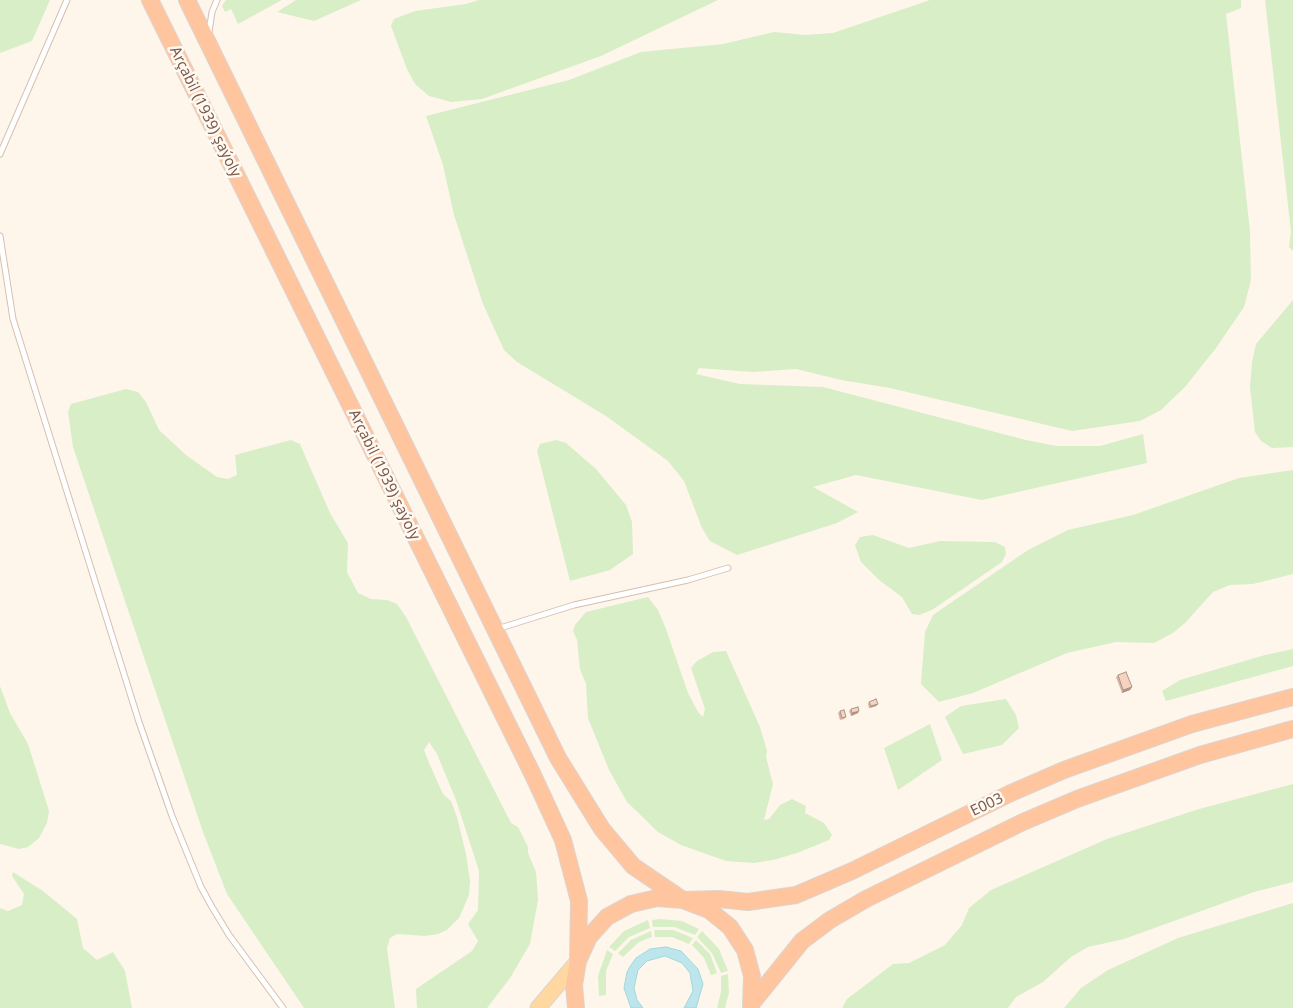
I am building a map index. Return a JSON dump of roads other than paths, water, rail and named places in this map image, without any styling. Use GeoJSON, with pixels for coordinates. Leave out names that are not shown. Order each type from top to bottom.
{"type":"FeatureCollection","features":[{"type":"Feature","properties":{"kind":"highway","name":"Arçabil (1939) şaýoly"},"geometry":{"type":"LineString","coordinates":[[150,0],[544,799],[562,840],[579,901],[578,961]]}},
{"type":"Feature","properties":{"kind":"highway"},"geometry":{"type":"LineString","coordinates":[[187,0],[288,201],[494,630],[558,758],[602,829],[633,866],[684,900],[709,910],[730,927],[745,950],[752,976],[751,1006]]}},
{"type":"Feature","properties":{"kind":"highway","name":"E003"},"geometry":{"type":"LineString","coordinates":[[684,900],[719,899],[748,902],[796,895],[1064,770],[1192,724],[1293,697]]}},
{"type":"Feature","properties":{"kind":"highway","name":"E003"},"geometry":{"type":"LineString","coordinates":[[751,1006],[802,942],[830,920],[866,899],[1023,822],[1077,799],[1200,755],[1293,729]]}},
{"type":"Feature","properties":{"kind":"highway"},"geometry":{"type":"LineString","coordinates":[[576,1008],[574,985],[578,961],[589,937],[607,917],[631,904],[657,898],[684,900]]}},
{"type":"Feature","properties":{"kind":"main road"},"geometry":{"type":"LineString","coordinates":[[538,1008],[578,961]]}},
{"type":"Feature","properties":{"kind":"lane"},"geometry":{"type":"LineString","coordinates":[[0,154],[67,0]]}},
{"type":"Feature","properties":{"kind":"lane"},"geometry":{"type":"LineString","coordinates":[[208,42],[212,12],[218,0]]}},
{"type":"Feature","properties":{"kind":"lane"},"geometry":{"type":"LineString","coordinates":[[0,236],[13,319],[138,722],[172,816],[201,887],[212,907],[229,936],[283,1008]]}},
{"type":"Feature","properties":{"kind":"lane"},"geometry":{"type":"LineString","coordinates":[[494,630],[574,604],[688,580],[728,568]]}},
{"type":"Feature","properties":{"kind":"water"},"geometry":{"type":"Polygon","coordinates":[[[666,947],[681,951],[698,969],[703,984],[696,1008],[684,1008],[693,991],[690,973],[682,963],[665,956],[647,961],[638,970],[634,988],[637,1000],[643,1008],[631,1008],[624,988],[627,972],[631,965],[636,958],[650,949],[666,947]]]}}]}
